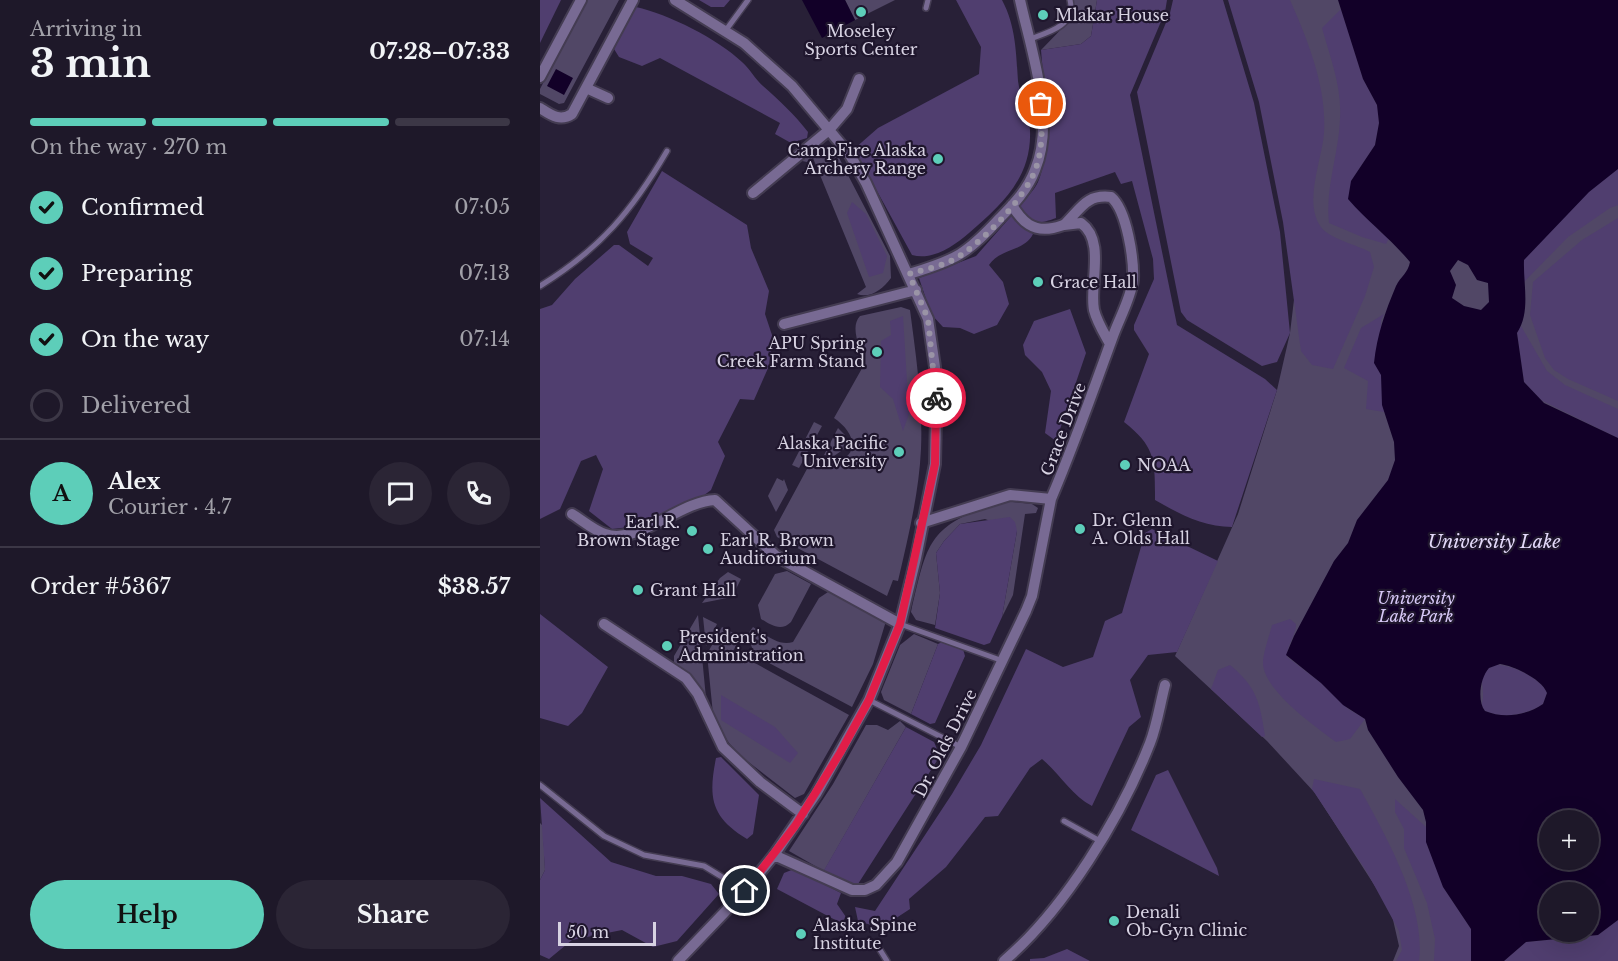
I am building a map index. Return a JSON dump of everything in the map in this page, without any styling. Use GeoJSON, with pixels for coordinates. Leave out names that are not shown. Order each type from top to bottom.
{"type":"FeatureCollection","features":[{"type":"Feature","properties":{"kind":"street"},"geometry":{"type":"LineString","coordinates":[[540,77],[582,0]]}},
{"type":"Feature","properties":{"kind":"street"},"geometry":{"type":"LineString","coordinates":[[540,108],[555,117],[565,118],[572,114],[633,0]]}},
{"type":"Feature","properties":{"kind":"street"},"geometry":{"type":"LineString","coordinates":[[675,0],[726,30],[782,76],[850,155],[866,183],[928,319],[935,367],[936,415],[935,464],[900,624],[869,700],[803,813],[774,855],[745,891],[678,961]]}},
{"type":"Feature","properties":{"kind":"street"},"geometry":{"type":"LineString","coordinates":[[909,274],[949,262],[967,250],[1012,205],[1036,170],[1042,138],[1038,72],[1020,0]]}},
{"type":"Feature","properties":{"kind":"street"},"geometry":{"type":"LineString","coordinates":[[753,193],[829,130],[847,109],[859,79]]}},
{"type":"Feature","properties":{"kind":"street"},"geometry":{"type":"LineString","coordinates":[[586,88],[608,98]]}},
{"type":"Feature","properties":{"kind":"street","name":"Grace Drive"},"geometry":{"type":"LineString","coordinates":[[921,523],[1010,495],[1051,499],[1081,430],[1133,281],[1131,252],[1119,205],[1112,197],[1091,198],[1080,206],[1064,225]]}},
{"type":"Feature","properties":{"kind":"street"},"geometry":{"type":"LineString","coordinates":[[1012,205],[1024,222],[1038,230],[1081,224],[1092,240],[1095,254],[1094,309],[1110,344]]}},
{"type":"Feature","properties":{"kind":"street"},"geometry":{"type":"LineString","coordinates":[[784,324],[916,290]]}},
{"type":"Feature","properties":{"kind":"street","name":"Dr. Olds Drive"},"geometry":{"type":"LineString","coordinates":[[774,855],[852,890],[865,890],[876,885],[897,862],[961,747],[1004,661],[1032,596],[1051,499]]}},
{"type":"Feature","properties":{"kind":"street"},"geometry":{"type":"LineString","coordinates":[[572,514],[605,534],[620,536],[632,533],[698,503],[715,500],[776,556],[900,624]]}},
{"type":"Feature","properties":{"kind":"street"},"geometry":{"type":"LineString","coordinates":[[604,624],[686,678],[698,694],[723,747],[760,782],[803,813]]}},
{"type":"Feature","properties":{"kind":"street"},"geometry":{"type":"LineString","coordinates":[[1004,961],[1041,923],[1100,841],[1150,743],[1165,685]]}},
{"type":"Feature","properties":{"kind":"lane"},"geometry":{"type":"LineString","coordinates":[[726,30],[748,0]]}},
{"type":"Feature","properties":{"kind":"lane"},"geometry":{"type":"LineString","coordinates":[[926,8],[928,0]]}},
{"type":"Feature","properties":{"kind":"lane"},"geometry":{"type":"LineString","coordinates":[[1029,39],[1055,31],[1069,18],[1072,8],[1070,0]]}},
{"type":"Feature","properties":{"kind":"lane"},"geometry":{"type":"LineString","coordinates":[[540,286],[614,229],[646,187],[667,151]]}},
{"type":"Feature","properties":{"kind":"lane"},"geometry":{"type":"LineString","coordinates":[[900,624],[1004,661]]}},
{"type":"Feature","properties":{"kind":"lane"},"geometry":{"type":"LineString","coordinates":[[869,700],[961,747]]}},
{"type":"Feature","properties":{"kind":"lane"},"geometry":{"type":"LineString","coordinates":[[540,785],[604,836],[644,855],[704,866],[745,891]]}},
{"type":"Feature","properties":{"kind":"lane"},"geometry":{"type":"LineString","coordinates":[[1064,821],[1100,841]]}},
{"type":"Feature","properties":{"kind":"lane"},"geometry":{"type":"LineString","coordinates":[[877,945],[887,961]]}},
{"type":"Feature","properties":{"kind":"green space"},"geometry":{"type":"Polygon","coordinates":[[[586,0],[619,0],[564,103],[559,104],[540,94],[540,89],[586,0]]]}},
{"type":"Feature","properties":{"kind":"green space","name":"Moseley Sports Center"},"geometry":{"type":"Polygon","coordinates":[[[845,0],[895,0],[855,20],[845,0]]]}},
{"type":"Feature","properties":{"kind":"green space"},"geometry":{"type":"Polygon","coordinates":[[[1073,0],[1097,0],[1091,36],[1081,44],[1041,50],[1071,19],[1073,0]]]}},
{"type":"Feature","properties":{"kind":"green space","name":"University Lake"},"geometry":{"type":"Polygon","coordinates":[[[1278,0],[1618,0],[1618,961],[1393,961],[1399,946],[1391,911],[1315,793],[1267,741],[1175,656],[1238,514],[1277,390],[1290,333],[1304,216],[1278,0]]]}},
{"type":"Feature","properties":{"kind":"green space"},"geometry":{"type":"Polygon","coordinates":[[[822,146],[836,152],[890,256],[891,278],[884,286],[871,294],[857,294],[866,287],[813,158],[807,162],[802,161],[812,150],[822,146]]]}},
{"type":"Feature","properties":{"kind":"green space"},"geometry":{"type":"Polygon","coordinates":[[[901,307],[910,310],[920,397],[921,449],[915,499],[902,565],[898,581],[893,580],[887,596],[777,537],[774,530],[814,456],[835,463],[844,459],[852,448],[850,435],[834,418],[865,363],[857,339],[857,321],[860,316],[901,307]]]}},
{"type":"Feature","properties":{"kind":"green space"},"geometry":{"type":"Polygon","coordinates":[[[814,422],[822,426],[799,468],[792,465],[814,422]]]}},
{"type":"Feature","properties":{"kind":"green space"},"geometry":{"type":"Polygon","coordinates":[[[838,428],[845,435],[844,449],[834,456],[824,455],[838,428]]]}},
{"type":"Feature","properties":{"kind":"green space"},"geometry":{"type":"Polygon","coordinates":[[[777,478],[783,481],[784,479],[788,490],[776,512],[768,496],[777,478]]]}},
{"type":"Feature","properties":{"kind":"green space"},"geometry":{"type":"Polygon","coordinates":[[[1003,501],[1032,504],[1038,508],[1036,513],[1025,514],[1013,595],[1002,617],[1017,531],[985,519],[960,524],[944,541],[936,553],[940,593],[935,625],[916,620],[911,612],[922,567],[935,538],[959,519],[1003,501]]]}},
{"type":"Feature","properties":{"kind":"green space"},"geometry":{"type":"Polygon","coordinates":[[[787,571],[811,584],[791,622],[780,627],[761,619],[758,605],[775,574],[787,571]]]}},
{"type":"Feature","properties":{"kind":"green space"},"geometry":{"type":"Polygon","coordinates":[[[728,572],[741,579],[732,597],[702,603],[720,578],[728,572]]]}},
{"type":"Feature","properties":{"kind":"green space"},"geometry":{"type":"Polygon","coordinates":[[[828,592],[839,594],[886,621],[873,664],[852,707],[754,655],[748,634],[753,627],[777,641],[793,642],[819,598],[828,592]]]}},
{"type":"Feature","properties":{"kind":"green space"},"geometry":{"type":"Polygon","coordinates":[[[698,615],[706,698],[693,679],[674,664],[674,656],[698,615]]]}},
{"type":"Feature","properties":{"kind":"green space"},"geometry":{"type":"Polygon","coordinates":[[[703,617],[717,624],[706,646],[703,617]]]}},
{"type":"Feature","properties":{"kind":"green space"},"geometry":{"type":"Polygon","coordinates":[[[722,627],[741,637],[733,651],[849,715],[804,794],[795,798],[742,757],[719,727],[713,714],[707,654],[722,627]]]}},
{"type":"Feature","properties":{"kind":"green space"},"geometry":{"type":"Polygon","coordinates":[[[914,634],[938,644],[911,714],[884,700],[881,692],[900,645],[914,634]]]}},
{"type":"Feature","properties":{"kind":"green space"},"geometry":{"type":"Polygon","coordinates":[[[900,721],[906,727],[824,871],[789,851],[833,784],[866,725],[877,725],[888,730],[900,721]]]}},
{"type":"Feature","properties":{"kind":"green space"},"geometry":{"type":"Polygon","coordinates":[[[540,823],[543,826],[545,870],[540,880],[540,823]]]}},
{"type":"Feature","properties":{"kind":"shaded area"},"geometry":{"type":"Polygon","coordinates":[[[540,0],[561,0],[540,43],[540,0]]]}},
{"type":"Feature","properties":{"kind":"shaded area"},"geometry":{"type":"Polygon","coordinates":[[[699,0],[730,0],[724,7],[711,7],[699,0]]]}},
{"type":"Feature","properties":{"kind":"shaded area"},"geometry":{"type":"Polygon","coordinates":[[[956,0],[1002,0],[1007,10],[1013,30],[1019,87],[1030,130],[1029,147],[1026,162],[1013,189],[993,212],[950,247],[927,256],[912,255],[854,149],[878,128],[979,74],[981,47],[956,0]]]}},
{"type":"Feature","properties":{"kind":"shaded area"},"geometry":{"type":"Polygon","coordinates":[[[1097,0],[1167,0],[1165,12],[1130,95],[1177,325],[1265,379],[1277,390],[1232,527],[1202,522],[1155,500],[1152,456],[1142,439],[1124,422],[1149,354],[1134,330],[1134,325],[1154,279],[1153,259],[1132,181],[1121,184],[1115,172],[1055,193],[1056,218],[1043,222],[1031,220],[1018,208],[1038,182],[1046,150],[1047,117],[1041,50],[1081,44],[1091,36],[1097,0]]]}},
{"type":"Feature","properties":{"kind":"shaded area"},"geometry":{"type":"Polygon","coordinates":[[[1173,0],[1223,0],[1254,103],[1280,232],[1290,333],[1277,362],[1262,366],[1187,320],[1181,312],[1137,92],[1170,13],[1173,0]]]}},
{"type":"Feature","properties":{"kind":"shaded area"},"geometry":{"type":"Polygon","coordinates":[[[1228,0],[1290,0],[1315,65],[1322,99],[1324,133],[1315,181],[1316,217],[1321,227],[1330,235],[1370,252],[1374,267],[1365,296],[1333,369],[1312,365],[1301,351],[1283,222],[1259,102],[1228,0]]]}},
{"type":"Feature","properties":{"kind":"shaded area"},"geometry":{"type":"Polygon","coordinates":[[[636,7],[663,15],[692,28],[732,53],[797,119],[808,132],[807,138],[791,143],[775,134],[780,123],[660,58],[642,66],[619,57],[614,49],[636,7]]]}},
{"type":"Feature","properties":{"kind":"shaded area"},"geometry":{"type":"Polygon","coordinates":[[[1341,9],[1363,79],[1377,105],[1379,123],[1375,145],[1351,181],[1380,232],[1389,238],[1386,244],[1329,223],[1330,183],[1339,131],[1340,106],[1335,72],[1322,28],[1341,9]]]}},
{"type":"Feature","properties":{"kind":"shaded area"},"geometry":{"type":"Polygon","coordinates":[[[1618,169],[1618,205],[1568,237],[1523,283],[1523,262],[1539,240],[1598,184],[1618,169]]]}},
{"type":"Feature","properties":{"kind":"shaded area"},"geometry":{"type":"Polygon","coordinates":[[[662,171],[747,225],[751,248],[769,291],[765,314],[773,338],[769,366],[754,400],[740,399],[718,442],[725,456],[711,490],[703,496],[639,526],[612,529],[589,511],[603,469],[596,455],[581,461],[560,509],[540,519],[540,309],[552,305],[575,279],[614,245],[619,245],[648,266],[653,258],[630,244],[627,232],[662,171]]]}},
{"type":"Feature","properties":{"kind":"shaded area"},"geometry":{"type":"Polygon","coordinates":[[[852,202],[866,214],[887,256],[883,273],[869,277],[847,213],[852,202]]]}},
{"type":"Feature","properties":{"kind":"shaded area"},"geometry":{"type":"Polygon","coordinates":[[[1013,214],[1033,234],[1024,244],[999,256],[989,265],[1003,282],[1009,304],[997,325],[974,334],[960,328],[943,327],[931,314],[919,278],[976,256],[1013,214]]]}},
{"type":"Feature","properties":{"kind":"shaded area"},"geometry":{"type":"Polygon","coordinates":[[[1618,218],[1618,401],[1568,379],[1554,370],[1545,358],[1530,315],[1533,282],[1582,240],[1618,218]]]}},
{"type":"Feature","properties":{"kind":"shaded area"},"geometry":{"type":"Polygon","coordinates":[[[1070,309],[1086,353],[1056,441],[1045,433],[1051,391],[1042,372],[1025,355],[1023,345],[1034,321],[1070,309]]]}},
{"type":"Feature","properties":{"kind":"shaded area"},"geometry":{"type":"Polygon","coordinates":[[[1384,314],[1381,320],[1384,412],[1366,409],[1368,381],[1344,368],[1361,328],[1384,314]]]}},
{"type":"Feature","properties":{"kind":"shaded area"},"geometry":{"type":"Polygon","coordinates":[[[903,316],[909,414],[903,431],[893,399],[880,387],[881,341],[891,335],[890,321],[903,316]]]}},
{"type":"Feature","properties":{"kind":"shaded area"},"geometry":{"type":"Polygon","coordinates":[[[1521,326],[1547,371],[1565,385],[1618,409],[1618,438],[1541,400],[1524,382],[1517,333],[1521,326]]]}},
{"type":"Feature","properties":{"kind":"shaded area"},"geometry":{"type":"Polygon","coordinates":[[[1010,517],[1015,522],[1017,531],[1002,617],[990,643],[984,645],[935,628],[940,593],[936,553],[944,541],[960,524],[1010,517]]]}},
{"type":"Feature","properties":{"kind":"shaded area"},"geometry":{"type":"Polygon","coordinates":[[[1152,529],[1218,561],[1177,652],[1148,655],[1130,680],[1141,717],[1129,727],[1092,806],[1078,797],[1042,759],[1030,768],[998,816],[985,817],[946,867],[909,899],[910,909],[881,928],[858,921],[855,907],[875,911],[952,794],[981,745],[1026,649],[1063,667],[1093,657],[1105,621],[1122,613],[1145,533],[1152,529]]]}},
{"type":"Feature","properties":{"kind":"shaded area"},"geometry":{"type":"Polygon","coordinates":[[[540,614],[608,667],[582,713],[568,726],[540,718],[540,614]]]}},
{"type":"Feature","properties":{"kind":"shaded area"},"geometry":{"type":"Polygon","coordinates":[[[1290,619],[1296,624],[1287,657],[1321,683],[1348,709],[1365,719],[1350,739],[1336,742],[1316,727],[1280,695],[1265,672],[1263,661],[1272,625],[1290,619]]]}},
{"type":"Feature","properties":{"kind":"shaded area"},"geometry":{"type":"Polygon","coordinates":[[[942,642],[963,649],[965,656],[935,723],[930,724],[911,714],[938,644],[942,642]]]}},
{"type":"Feature","properties":{"kind":"shaded area"},"geometry":{"type":"Polygon","coordinates":[[[1230,665],[1252,688],[1256,696],[1265,736],[1262,737],[1211,689],[1218,670],[1230,665]]]}},
{"type":"Feature","properties":{"kind":"shaded area"},"geometry":{"type":"Polygon","coordinates":[[[1496,665],[1510,667],[1533,678],[1547,693],[1543,704],[1515,715],[1500,715],[1485,711],[1482,705],[1482,679],[1486,671],[1496,665]]]}},
{"type":"Feature","properties":{"kind":"shaded area"},"geometry":{"type":"Polygon","coordinates":[[[721,695],[775,727],[798,753],[790,763],[721,720],[721,695]]]}},
{"type":"Feature","properties":{"kind":"shaded area"},"geometry":{"type":"Polygon","coordinates":[[[906,727],[934,742],[940,756],[858,884],[854,885],[823,872],[906,727]]]}},
{"type":"Feature","properties":{"kind":"shaded area"},"geometry":{"type":"Polygon","coordinates":[[[721,757],[759,795],[753,834],[747,839],[726,823],[715,805],[712,784],[716,758],[721,757]]]}},
{"type":"Feature","properties":{"kind":"shaded area"},"geometry":{"type":"Polygon","coordinates":[[[1168,770],[1219,876],[1131,830],[1156,775],[1168,770]]]}},
{"type":"Feature","properties":{"kind":"shaded area"},"geometry":{"type":"Polygon","coordinates":[[[1314,779],[1360,789],[1392,850],[1410,895],[1420,940],[1419,961],[1396,961],[1402,950],[1399,931],[1367,872],[1312,789],[1314,779]]]}},
{"type":"Feature","properties":{"kind":"shaded area"},"geometry":{"type":"Polygon","coordinates":[[[540,798],[611,862],[656,876],[682,876],[711,884],[719,894],[677,941],[653,947],[622,930],[572,940],[549,959],[540,955],[540,880],[545,870],[540,798]]]}},
{"type":"Feature","properties":{"kind":"shaded area"},"geometry":{"type":"Polygon","coordinates":[[[1395,799],[1426,827],[1427,846],[1440,873],[1443,887],[1471,929],[1471,961],[1434,961],[1435,939],[1427,903],[1404,848],[1404,829],[1395,812],[1395,799]]]}},
{"type":"Feature","properties":{"kind":"shaded area"},"geometry":{"type":"Polygon","coordinates":[[[794,869],[841,893],[837,904],[846,917],[841,923],[777,889],[784,873],[794,869]]]}},
{"type":"Feature","properties":{"kind":"shaded area"},"geometry":{"type":"Polygon","coordinates":[[[1618,920],[1618,961],[1504,961],[1526,942],[1599,942],[1599,934],[1618,920]]]}},
{"type":"Feature","properties":{"kind":"shaded area"},"geometry":{"type":"Polygon","coordinates":[[[1067,949],[1090,961],[1030,961],[1030,959],[1044,958],[1067,949]]]}},
{"type":"Feature","properties":{"kind":"water"},"geometry":{"type":"Polygon","coordinates":[[[802,0],[845,0],[855,20],[822,38],[802,0]]]}},
{"type":"Feature","properties":{"kind":"water","name":"University Lake"},"geometry":{"type":"Polygon","coordinates":[[[1338,0],[1618,0],[1618,169],[1589,192],[1524,260],[1525,307],[1517,333],[1524,382],[1544,403],[1618,438],[1618,920],[1599,934],[1599,882],[1539,882],[1539,941],[1526,942],[1504,961],[1471,961],[1471,929],[1443,887],[1426,842],[1426,822],[1423,810],[1398,777],[1368,730],[1365,719],[1343,705],[1321,683],[1286,655],[1334,561],[1348,543],[1357,520],[1388,480],[1395,460],[1394,442],[1382,405],[1381,375],[1374,363],[1385,314],[1396,286],[1410,262],[1348,199],[1351,181],[1375,145],[1379,123],[1377,105],[1363,79],[1338,0]],[[1458,260],[1450,271],[1456,285],[1452,298],[1464,306],[1481,310],[1489,302],[1488,283],[1477,280],[1468,265],[1458,260]],[[1500,664],[1489,668],[1483,678],[1481,701],[1485,711],[1500,715],[1515,715],[1543,704],[1547,693],[1540,683],[1520,670],[1500,664]]]}},
{"type":"Feature","properties":{"kind":"water"},"geometry":{"type":"Polygon","coordinates":[[[556,69],[573,78],[564,95],[547,86],[556,69]]]}},
{"type":"Feature","properties":{"kind":"way so far"},"geometry":{"type":"LineString","coordinates":[[936,398],[935,367],[928,319],[909,274],[949,262],[967,250],[981,239],[1022,194],[1036,170],[1040,155],[1041,104]]}},
{"type":"Feature","properties":{"kind":"place","name":"Moseley Sports Center"},"geometry":{"type":"Point","coordinates":[861,12]}},
{"type":"Feature","properties":{"kind":"place","name":"Mlakar House"},"geometry":{"type":"Point","coordinates":[1043,15]}},
{"type":"Feature","properties":{"kind":"place","name":"CampFire Alaska Archery Range"},"geometry":{"type":"Point","coordinates":[938,159]}},
{"type":"Feature","properties":{"kind":"place","name":"Grace Hall"},"geometry":{"type":"Point","coordinates":[1038,282]}},
{"type":"Feature","properties":{"kind":"place","name":"APU Spring Creek Farm Stand"},"geometry":{"type":"Point","coordinates":[877,352]}},
{"type":"Feature","properties":{"kind":"place","name":"Alaska Pacific University"},"geometry":{"type":"Point","coordinates":[899,452]}},
{"type":"Feature","properties":{"kind":"place","name":"NOAA"},"geometry":{"type":"Point","coordinates":[1125,465]}},
{"type":"Feature","properties":{"kind":"place","name":"Dr. Glenn A. Olds Hall"},"geometry":{"type":"Point","coordinates":[1080,529]}},
{"type":"Feature","properties":{"kind":"place","name":"Earl R. Brown Stage"},"geometry":{"type":"Point","coordinates":[692,531]}},
{"type":"Feature","properties":{"kind":"place","name":"Earl R. Brown Auditorium"},"geometry":{"type":"Point","coordinates":[708,549]}},
{"type":"Feature","properties":{"kind":"place","name":"Grant Hall"},"geometry":{"type":"Point","coordinates":[638,590]}},
{"type":"Feature","properties":{"kind":"place","name":"President's Administration"},"geometry":{"type":"Point","coordinates":[667,646]}},
{"type":"Feature","properties":{"kind":"place","name":"Denali Ob-Gyn Clinic"},"geometry":{"type":"Point","coordinates":[1114,921]}},
{"type":"Feature","properties":{"kind":"place","name":"Alaska Spine Institute"},"geometry":{"type":"Point","coordinates":[801,934]}},
{"type":"Feature","properties":{"kind":"route"},"geometry":{"type":"LineString","coordinates":[[745,891],[774,855],[816,795],[869,700],[900,624],[935,464],[936,398]]}},
{"type":"Feature","properties":{"kind":"park label","name":"University Lake Park"},"geometry":{"type":"Point","coordinates":[1416,607]}}]}
